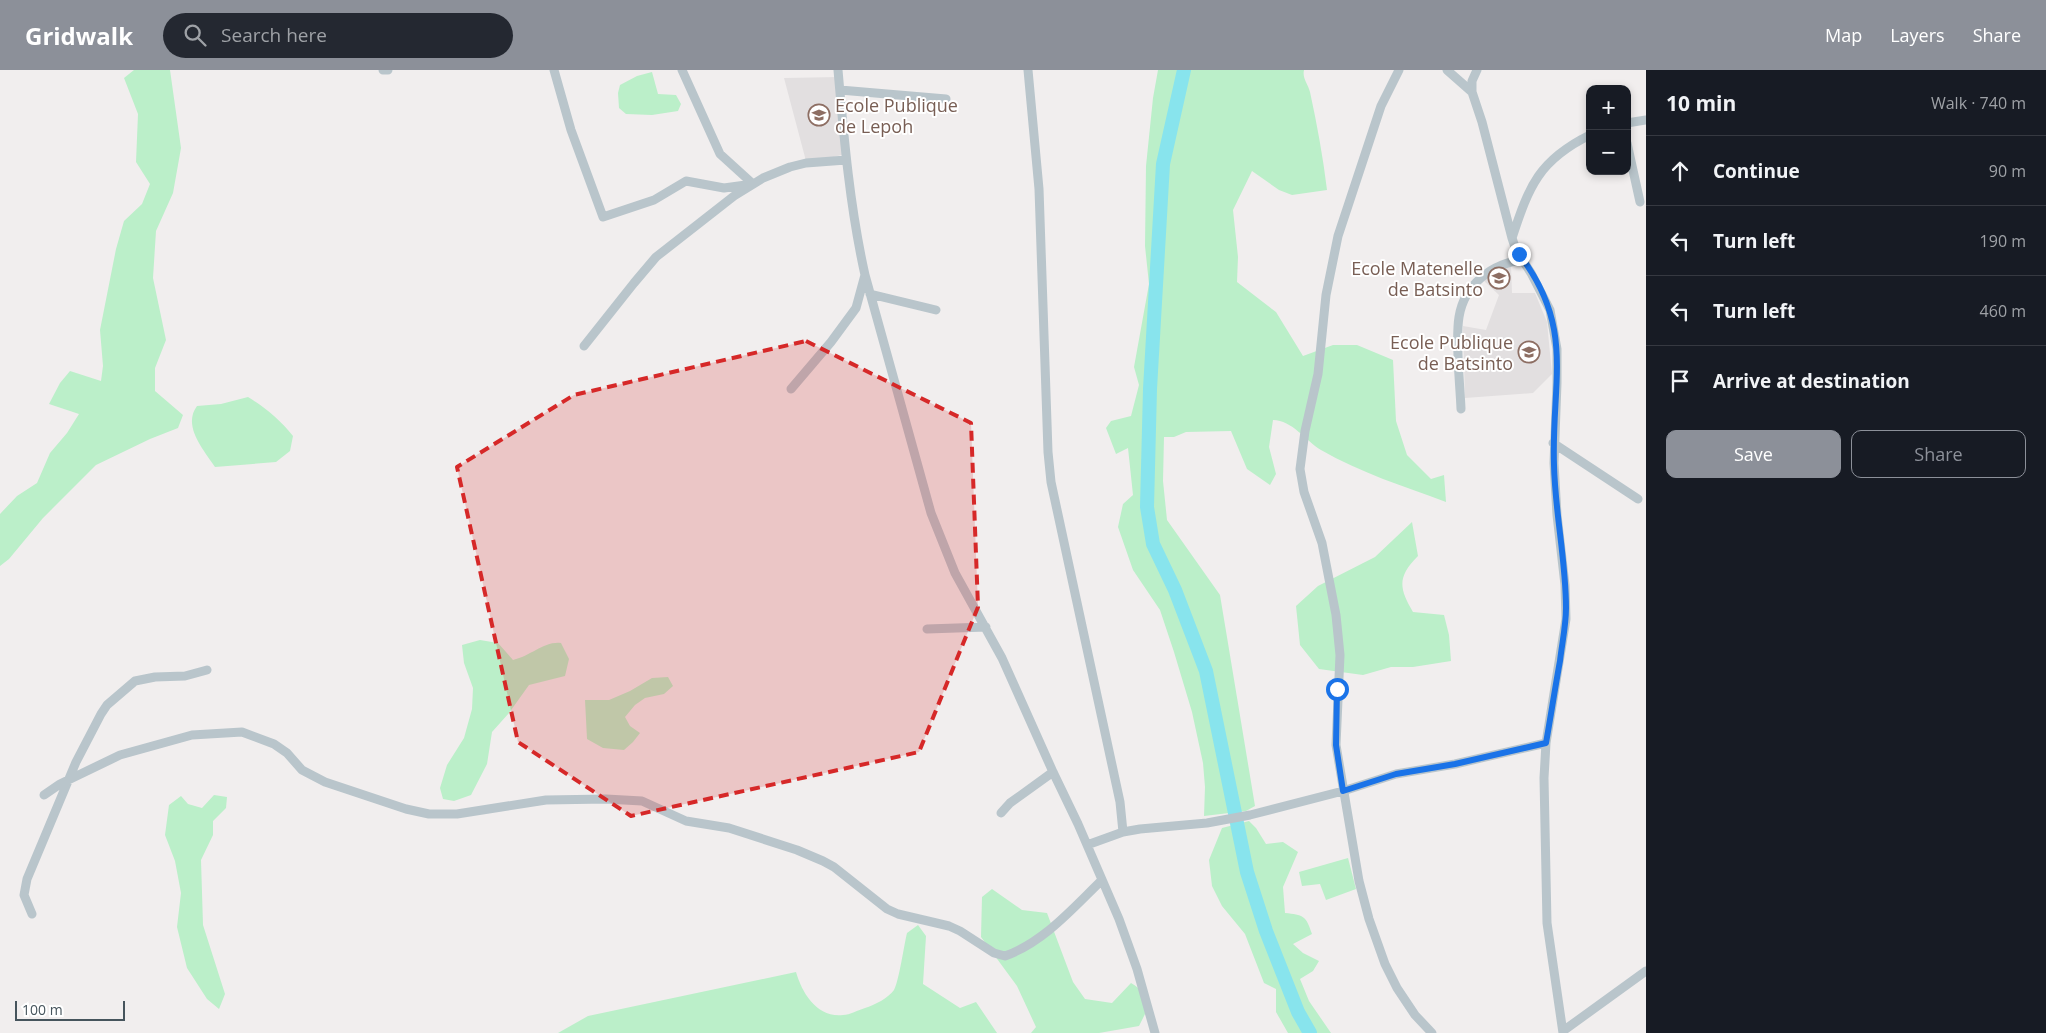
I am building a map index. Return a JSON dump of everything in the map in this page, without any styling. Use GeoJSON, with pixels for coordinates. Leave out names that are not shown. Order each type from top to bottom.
{"type":"FeatureCollection","features":[{"type":"Feature","properties":{"kind":"street"},"geometry":{"type":"LineString","coordinates":[[383,70],[388,70]]}},
{"type":"Feature","properties":{"kind":"street"},"geometry":{"type":"LineString","coordinates":[[554,70],[571,130],[603,217],[654,200],[686,181],[724,188],[753,184]]}},
{"type":"Feature","properties":{"kind":"street"},"geometry":{"type":"LineString","coordinates":[[682,70],[720,154],[753,184]]}},
{"type":"Feature","properties":{"kind":"street"},"geometry":{"type":"LineString","coordinates":[[838,70],[846,160],[857,238],[870,294],[931,513],[956,573],[1002,658],[1052,772],[1087,844],[1137,969],[1155,1033]]}},
{"type":"Feature","properties":{"kind":"street"},"geometry":{"type":"LineString","coordinates":[[1028,70],[1039,190],[1048,452],[1051,482],[1120,802],[1124,832]]}},
{"type":"Feature","properties":{"kind":"street"},"geometry":{"type":"LineString","coordinates":[[1399,70],[1381,106],[1338,236],[1326,295],[1318,374],[1301,456],[1301,482],[1322,543],[1336,615],[1340,655],[1336,745],[1359,882],[1372,928],[1385,964],[1397,988],[1415,1014],[1432,1033]]}},
{"type":"Feature","properties":{"kind":"street"},"geometry":{"type":"LineString","coordinates":[[1447,70],[1472,92]]}},
{"type":"Feature","properties":{"kind":"street"},"geometry":{"type":"LineString","coordinates":[[1477,70],[1472,81],[1472,92],[1482,122],[1512,238],[1516,250],[1546,301],[1555,330],[1558,383],[1553,443],[1555,491],[1566,585],[1566,619],[1546,743],[1544,787],[1547,922],[1563,1032],[1646,971]]}},
{"type":"Feature","properties":{"kind":"street"},"geometry":{"type":"LineString","coordinates":[[840,90],[946,100]]}},
{"type":"Feature","properties":{"kind":"street"},"geometry":{"type":"LineString","coordinates":[[1631,122],[1646,120]]}},
{"type":"Feature","properties":{"kind":"street"},"geometry":{"type":"LineString","coordinates":[[1512,238],[1520,214],[1538,174],[1570,144],[1586,137]]}},
{"type":"Feature","properties":{"kind":"street"},"geometry":{"type":"LineString","coordinates":[[584,346],[656,257],[697,224],[753,184],[790,167],[806,163],[846,160]]}},
{"type":"Feature","properties":{"kind":"street"},"geometry":{"type":"LineString","coordinates":[[1631,160],[1640,202]]}},
{"type":"Feature","properties":{"kind":"street"},"geometry":{"type":"LineString","coordinates":[[1461,409],[1458,329],[1459,316],[1463,305],[1476,282],[1485,273],[1508,262],[1523,260]]}},
{"type":"Feature","properties":{"kind":"street"},"geometry":{"type":"LineString","coordinates":[[791,389],[831,342],[856,308],[865,275]]}},
{"type":"Feature","properties":{"kind":"street"},"geometry":{"type":"LineString","coordinates":[[870,294],[936,310]]}},
{"type":"Feature","properties":{"kind":"street"},"geometry":{"type":"LineString","coordinates":[[1553,443],[1638,499]]}},
{"type":"Feature","properties":{"kind":"street"},"geometry":{"type":"LineString","coordinates":[[926,629],[986,628]]}},
{"type":"Feature","properties":{"kind":"street"},"geometry":{"type":"LineString","coordinates":[[32,914],[24,895],[27,878],[69,779],[100,714],[130,684],[141,679],[185,676],[207,670]]}},
{"type":"Feature","properties":{"kind":"street"},"geometry":{"type":"LineString","coordinates":[[44,795],[69,779],[80,776],[120,755],[192,735],[236,732],[251,734],[274,744],[283,750],[302,770],[325,782],[422,813],[447,815],[546,800],[606,799],[642,801],[686,821],[729,828],[814,857],[834,867],[887,909],[898,914],[949,926],[994,953],[1005,956],[1034,941],[1065,917],[1102,880]]}},
{"type":"Feature","properties":{"kind":"street"},"geometry":{"type":"LineString","coordinates":[[1087,844],[1124,832],[1250,815],[1343,791],[1396,774],[1455,764],[1546,743]]}},
{"type":"Feature","properties":{"kind":"street"},"geometry":{"type":"LineString","coordinates":[[1001,813],[1052,772]]}},
{"type":"Feature","properties":{"kind":"highlighted area"},"geometry":{"type":"Polygon","coordinates":[[[806,341],[971,423],[978,607],[919,752],[631,816],[518,742],[457,467],[574,395],[806,341]]]}},
{"type":"Feature","properties":{"kind":"shaded area","name":"Ecole Publique de Lepoh"},"geometry":{"type":"Polygon","coordinates":[[[839,77],[849,153],[822,160],[806,161],[784,78],[839,77]]]}},
{"type":"Feature","properties":{"kind":"shaded area"},"geometry":{"type":"Polygon","coordinates":[[[1511,266],[1512,293],[1535,293],[1547,322],[1552,374],[1533,393],[1465,398],[1463,326],[1486,330],[1499,295],[1484,281],[1489,275],[1511,266]]]}},
{"type":"Feature","properties":{"kind":"green space"},"geometry":{"type":"Polygon","coordinates":[[[134,70],[170,70],[181,148],[173,193],[156,231],[153,278],[166,340],[155,368],[155,391],[183,415],[178,428],[96,465],[43,518],[9,559],[0,566],[0,514],[17,496],[37,483],[50,453],[67,433],[79,414],[49,404],[60,383],[70,371],[101,381],[103,366],[100,330],[116,249],[124,221],[142,204],[150,184],[136,162],[138,114],[124,78],[134,70]]]}},
{"type":"Feature","properties":{"kind":"green space"},"geometry":{"type":"Polygon","coordinates":[[[1158,70],[1304,70],[1317,128],[1327,190],[1292,195],[1279,190],[1252,171],[1233,210],[1238,257],[1237,282],[1276,312],[1303,356],[1333,345],[1357,345],[1393,360],[1396,421],[1407,455],[1431,479],[1444,475],[1446,502],[1351,466],[1321,450],[1293,427],[1280,421],[1273,420],[1269,447],[1276,474],[1270,485],[1247,469],[1231,431],[1186,432],[1174,437],[1164,437],[1163,481],[1167,520],[1220,595],[1255,806],[1246,811],[1204,816],[1205,787],[1203,763],[1192,712],[1160,610],[1133,570],[1118,527],[1123,504],[1133,495],[1128,448],[1116,454],[1106,428],[1111,421],[1131,416],[1139,385],[1134,367],[1149,284],[1145,246],[1146,166],[1158,70]]]}},
{"type":"Feature","properties":{"kind":"green space"},"geometry":{"type":"Polygon","coordinates":[[[652,72],[658,94],[676,95],[681,104],[678,111],[652,115],[626,114],[619,108],[618,93],[620,85],[637,76],[652,72]]]}},
{"type":"Feature","properties":{"kind":"green space"},"geometry":{"type":"Polygon","coordinates":[[[248,397],[261,405],[293,436],[290,451],[276,462],[215,467],[196,438],[192,422],[193,414],[197,406],[221,404],[248,397]]]}},
{"type":"Feature","properties":{"kind":"green space"},"geometry":{"type":"Polygon","coordinates":[[[1412,522],[1418,556],[1406,570],[1402,583],[1403,589],[1413,612],[1444,615],[1449,635],[1451,661],[1413,667],[1391,667],[1363,675],[1319,669],[1300,645],[1296,606],[1318,586],[1375,557],[1412,522]]]}},
{"type":"Feature","properties":{"kind":"green space"},"geometry":{"type":"Polygon","coordinates":[[[480,640],[498,643],[513,660],[543,646],[561,643],[569,659],[565,676],[529,685],[509,713],[492,732],[487,764],[471,795],[454,801],[443,799],[440,788],[447,765],[464,738],[472,709],[473,688],[464,663],[462,645],[480,640]]]}},
{"type":"Feature","properties":{"kind":"green space"},"geometry":{"type":"Polygon","coordinates":[[[668,677],[673,686],[664,694],[645,698],[635,705],[625,717],[630,726],[640,733],[624,750],[603,748],[587,739],[585,700],[609,700],[630,691],[652,678],[668,677]]]}},
{"type":"Feature","properties":{"kind":"green space"},"geometry":{"type":"Polygon","coordinates":[[[214,795],[227,797],[226,808],[213,821],[213,835],[201,860],[203,925],[225,994],[219,1009],[207,999],[187,968],[177,927],[181,893],[175,861],[165,835],[169,805],[181,796],[188,804],[202,808],[214,795]]]}},
{"type":"Feature","properties":{"kind":"green space"},"geometry":{"type":"Polygon","coordinates":[[[1249,821],[1266,844],[1283,842],[1298,852],[1283,887],[1285,913],[1303,917],[1310,928],[1312,934],[1293,944],[1303,953],[1319,961],[1313,971],[1300,979],[1309,1001],[1331,1033],[1288,1033],[1276,1012],[1276,989],[1264,983],[1245,934],[1222,906],[1212,886],[1209,860],[1222,828],[1249,821]]]}},
{"type":"Feature","properties":{"kind":"green space"},"geometry":{"type":"Polygon","coordinates":[[[1348,858],[1356,889],[1326,900],[1320,884],[1302,886],[1299,872],[1348,858]]]}},
{"type":"Feature","properties":{"kind":"green space"},"geometry":{"type":"Polygon","coordinates":[[[992,889],[1022,910],[1047,913],[1073,982],[1085,999],[1112,1003],[1131,983],[1138,988],[1147,1010],[1139,1026],[1099,1033],[1031,1033],[1036,1027],[1017,986],[981,937],[982,897],[992,889]]]}},
{"type":"Feature","properties":{"kind":"green space"},"geometry":{"type":"Polygon","coordinates":[[[918,925],[926,936],[923,984],[960,1008],[976,1002],[997,1033],[558,1033],[588,1016],[796,972],[802,988],[818,1008],[834,1015],[848,1014],[877,1003],[894,990],[900,971],[907,933],[918,925]]]}},
{"type":"Feature","properties":{"kind":"waterway"},"geometry":{"type":"LineString","coordinates":[[1184,70],[1163,164],[1150,389],[1147,507],[1153,544],[1175,590],[1206,671],[1247,872],[1266,931],[1298,1012],[1310,1033]]}},
{"type":"Feature","properties":{"kind":"place","name":"Ecole Publique de Lepoh"},"geometry":{"type":"Point","coordinates":[819,115]}},
{"type":"Feature","properties":{"kind":"place","name":"Ecole Matenelle de Batsinto"},"geometry":{"type":"Point","coordinates":[1499,278]}},
{"type":"Feature","properties":{"kind":"place","name":"Ecole Publique de Batsinto"},"geometry":{"type":"Point","coordinates":[1529,352]}},
{"type":"Feature","properties":{"kind":"route"},"geometry":{"type":"LineString","coordinates":[[1337,689],[1336,745],[1338,769],[1343,791],[1396,774],[1455,764],[1546,743],[1566,619],[1566,585],[1557,515],[1553,443],[1558,383],[1557,349],[1550,310],[1519,254]]}}]}
